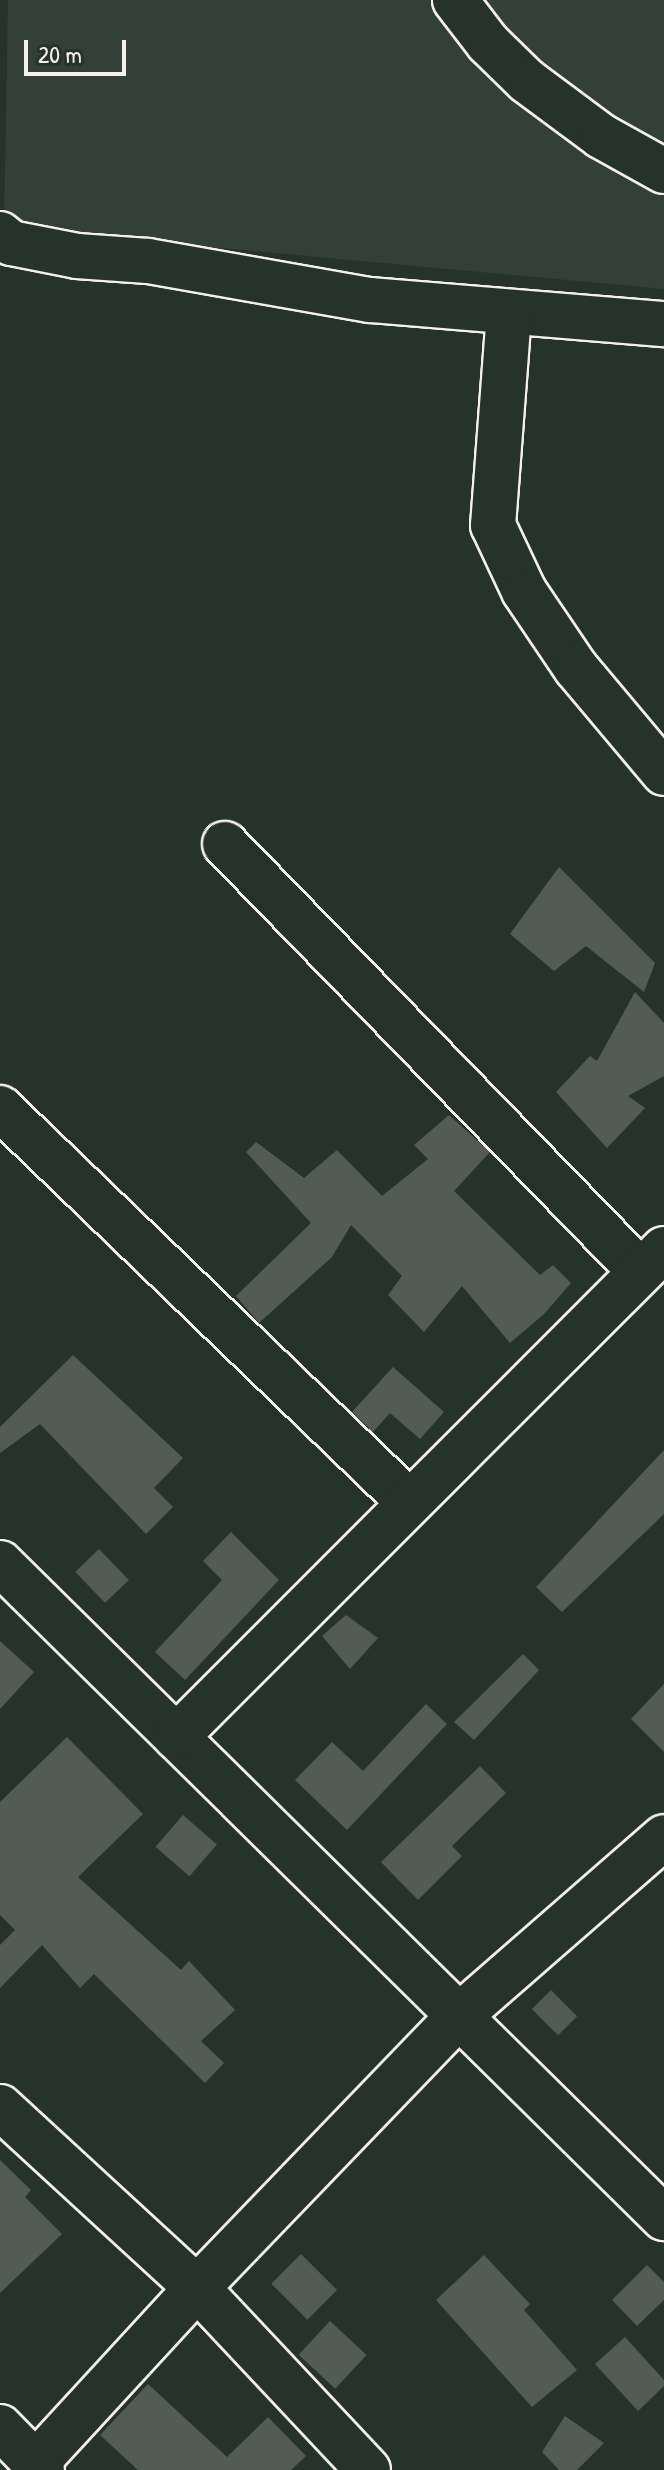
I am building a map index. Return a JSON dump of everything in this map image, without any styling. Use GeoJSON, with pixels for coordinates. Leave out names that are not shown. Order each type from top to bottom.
{"type":"FeatureCollection","features":[{"type":"Feature","properties":{"kind":"street"},"geometry":{"type":"LineString","coordinates":[[455,0],[488,43],[527,81],[601,136],[664,171]]}},
{"type":"Feature","properties":{"kind":"street"},"geometry":{"type":"LineString","coordinates":[[0,234],[11,243],[77,256],[148,261],[370,300],[664,324]]}},
{"type":"Feature","properties":{"kind":"street"},"geometry":{"type":"LineString","coordinates":[[509,313],[493,525],[524,591],[576,668],[664,773]]}},
{"type":"Feature","properties":{"kind":"street"},"geometry":{"type":"LineString","coordinates":[[176,1737],[652,1260],[225,844]]}},
{"type":"Feature","properties":{"kind":"street"},"geometry":{"type":"LineString","coordinates":[[0,1108],[410,1503]]}},
{"type":"Feature","properties":{"kind":"street"},"geometry":{"type":"LineString","coordinates":[[0,1563],[664,2218]]}},
{"type":"Feature","properties":{"kind":"street"},"geometry":{"type":"LineString","coordinates":[[0,2427],[39,2466],[197,2288],[459,2016],[664,1837]]}},
{"type":"Feature","properties":{"kind":"street"},"geometry":{"type":"LineString","coordinates":[[0,2107],[197,2288],[368,2470]]}},
{"type":"Feature","properties":{"kind":"shaded area"},"geometry":{"type":"Polygon","coordinates":[[[8,0],[664,0],[664,289],[4,228],[8,0]]]}},
{"type":"Feature","properties":{"kind":"building"},"geometry":{"type":"Polygon","coordinates":[[[559,867],[655,963],[644,992],[586,946],[554,971],[510,934],[559,867]]]}},
{"type":"Feature","properties":{"kind":"building"},"geometry":{"type":"Polygon","coordinates":[[[635,992],[664,1023],[664,1076],[628,1096],[645,1108],[607,1148],[556,1092],[590,1056],[597,1061],[635,992]]]}},
{"type":"Feature","properties":{"kind":"building"},"geometry":{"type":"Polygon","coordinates":[[[449,1115],[490,1152],[454,1191],[540,1275],[553,1265],[571,1283],[544,1314],[510,1343],[462,1286],[424,1332],[388,1295],[402,1276],[351,1225],[332,1257],[259,1323],[236,1296],[311,1223],[246,1152],[256,1142],[304,1178],[337,1150],[382,1196],[428,1159],[414,1145],[449,1115]]]}},
{"type":"Feature","properties":{"kind":"building"},"geometry":{"type":"Polygon","coordinates":[[[73,1355],[183,1458],[154,1488],[173,1507],[146,1534],[40,1424],[0,1453],[0,1427],[73,1355]]]}},
{"type":"Feature","properties":{"kind":"building"},"geometry":{"type":"Polygon","coordinates":[[[393,1367],[444,1412],[420,1439],[390,1413],[373,1432],[352,1412],[393,1367]]]}},
{"type":"Feature","properties":{"kind":"building"},"geometry":{"type":"Polygon","coordinates":[[[664,1450],[664,1514],[562,1612],[536,1587],[664,1450]]]}},
{"type":"Feature","properties":{"kind":"building"},"geometry":{"type":"Polygon","coordinates":[[[231,1532],[279,1580],[185,1680],[155,1652],[222,1580],[203,1561],[231,1532]]]}},
{"type":"Feature","properties":{"kind":"building"},"geometry":{"type":"Polygon","coordinates":[[[99,1549],[129,1580],[105,1603],[75,1572],[99,1549]]]}},
{"type":"Feature","properties":{"kind":"building"},"geometry":{"type":"Polygon","coordinates":[[[346,1615],[378,1638],[350,1669],[322,1636],[346,1615]]]}},
{"type":"Feature","properties":{"kind":"building"},"geometry":{"type":"Polygon","coordinates":[[[0,1641],[34,1672],[0,1709],[0,1641]]]}},
{"type":"Feature","properties":{"kind":"building"},"geometry":{"type":"Polygon","coordinates":[[[523,1654],[539,1670],[474,1740],[454,1722],[523,1654]]]}},
{"type":"Feature","properties":{"kind":"building"},"geometry":{"type":"Polygon","coordinates":[[[664,1684],[664,1752],[631,1719],[664,1684]]]}},
{"type":"Feature","properties":{"kind":"building"},"geometry":{"type":"Polygon","coordinates":[[[426,1704],[447,1724],[347,1830],[295,1780],[332,1742],[363,1771],[426,1704]]]}},
{"type":"Feature","properties":{"kind":"building"},"geometry":{"type":"Polygon","coordinates":[[[67,1737],[143,1814],[78,1877],[181,1970],[189,1961],[235,2010],[201,2041],[224,2063],[205,2083],[94,1974],[80,1988],[42,1945],[0,1988],[0,1945],[15,1930],[0,1915],[0,1802],[67,1737]]]}},
{"type":"Feature","properties":{"kind":"building"},"geometry":{"type":"Polygon","coordinates":[[[480,1766],[506,1793],[452,1846],[462,1856],[418,1900],[381,1862],[480,1766]]]}},
{"type":"Feature","properties":{"kind":"building"},"geometry":{"type":"Polygon","coordinates":[[[183,1815],[217,1845],[189,1876],[155,1847],[183,1815]]]}},
{"type":"Feature","properties":{"kind":"building"},"geometry":{"type":"Polygon","coordinates":[[[551,1990],[577,2016],[558,2035],[532,2009],[551,1990]]]}},
{"type":"Feature","properties":{"kind":"building"},"geometry":{"type":"Polygon","coordinates":[[[0,2160],[31,2190],[25,2197],[62,2234],[0,2293],[0,2160]]]}},
{"type":"Feature","properties":{"kind":"building"},"geometry":{"type":"Polygon","coordinates":[[[301,2254],[337,2290],[307,2320],[271,2284],[301,2254]]]}},
{"type":"Feature","properties":{"kind":"building"},"geometry":{"type":"Polygon","coordinates":[[[484,2255],[530,2304],[524,2310],[577,2370],[532,2407],[436,2300],[484,2255]]]}},
{"type":"Feature","properties":{"kind":"building"},"geometry":{"type":"Polygon","coordinates":[[[647,2265],[664,2282],[664,2300],[637,2326],[612,2300],[647,2265]]]}},
{"type":"Feature","properties":{"kind":"building"},"geometry":{"type":"Polygon","coordinates":[[[330,2321],[367,2355],[335,2389],[299,2355],[330,2321]]]}},
{"type":"Feature","properties":{"kind":"building"},"geometry":{"type":"Polygon","coordinates":[[[625,2337],[664,2380],[664,2386],[638,2411],[595,2364],[625,2337]]]}},
{"type":"Feature","properties":{"kind":"building"},"geometry":{"type":"Polygon","coordinates":[[[148,2384],[227,2457],[268,2417],[306,2456],[291,2470],[138,2470],[100,2435],[148,2384]]]}},
{"type":"Feature","properties":{"kind":"building"},"geometry":{"type":"Polygon","coordinates":[[[565,2416],[604,2443],[577,2470],[559,2470],[542,2452],[565,2416]]]}}]}
